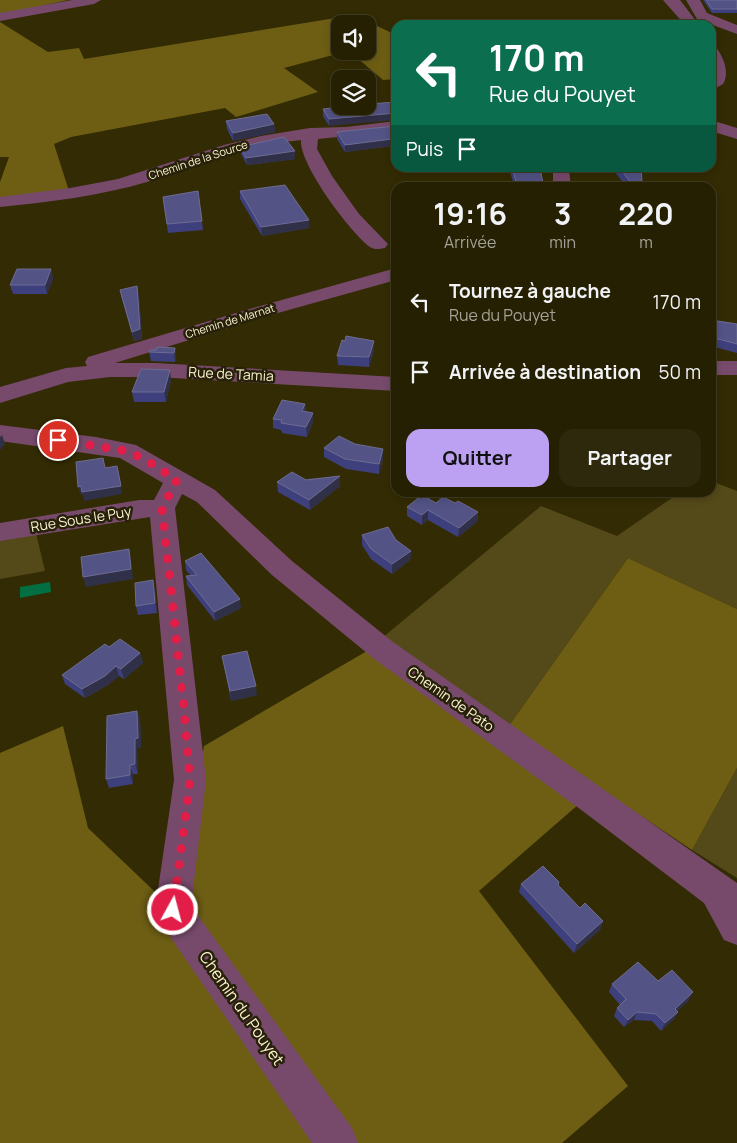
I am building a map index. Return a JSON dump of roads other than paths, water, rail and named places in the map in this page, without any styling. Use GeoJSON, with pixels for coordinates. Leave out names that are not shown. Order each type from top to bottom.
{"type":"FeatureCollection","features":[{"type":"Feature","properties":{"kind":"street"},"geometry":{"type":"LineString","coordinates":[[0,17],[94,0]]}},
{"type":"Feature","properties":{"kind":"street"},"geometry":{"type":"LineString","coordinates":[[658,0],[669,16]]}},
{"type":"Feature","properties":{"kind":"street"},"geometry":{"type":"LineString","coordinates":[[670,0],[676,3],[688,20]]}},
{"type":"Feature","properties":{"kind":"street"},"geometry":{"type":"LineString","coordinates":[[693,0],[702,16],[712,20]]}},
{"type":"Feature","properties":{"kind":"street"},"geometry":{"type":"LineString","coordinates":[[716,22],[737,30]]}},
{"type":"Feature","properties":{"kind":"street"},"geometry":{"type":"LineString","coordinates":[[716,58],[719,69],[718,80],[716,82]]}},
{"type":"Feature","properties":{"kind":"street","name":"Chemin de la Source"},"geometry":{"type":"LineString","coordinates":[[0,202],[79,193],[111,187],[235,147],[310,133],[372,130],[391,127]]}},
{"type":"Feature","properties":{"kind":"street"},"geometry":{"type":"LineString","coordinates":[[716,128],[737,134]]}},
{"type":"Feature","properties":{"kind":"street"},"geometry":{"type":"LineString","coordinates":[[310,133],[309,149],[322,176],[352,218],[378,244]]}},
{"type":"Feature","properties":{"kind":"street","name":"Chemin de Marnat"},"geometry":{"type":"LineString","coordinates":[[66,376],[70,371],[88,364],[279,306],[391,275]]}},
{"type":"Feature","properties":{"kind":"street"},"geometry":{"type":"LineString","coordinates":[[716,368],[737,368]]}},
{"type":"Feature","properties":{"kind":"street","name":"Rue de Tamia"},"geometry":{"type":"LineString","coordinates":[[66,376],[110,370],[156,370],[391,384]]}},
{"type":"Feature","properties":{"kind":"street"},"geometry":{"type":"LineString","coordinates":[[0,394],[66,376]]}},
{"type":"Feature","properties":{"kind":"street","name":"Chemin de Pato"},"geometry":{"type":"LineString","coordinates":[[0,433],[96,445],[127,451],[144,459],[169,494],[206,496],[282,568],[383,650],[727,896]]}},
{"type":"Feature","properties":{"kind":"street","name":"Rue Sous le Puy"},"geometry":{"type":"LineString","coordinates":[[0,532],[139,510],[169,494]]}},
{"type":"Feature","properties":{"kind":"street","name":"Chemin du Pouyet"},"geometry":{"type":"LineString","coordinates":[[169,494],[190,780],[173,910],[337,1143]]}},
{"type":"Feature","properties":{"kind":"street"},"geometry":{"type":"LineString","coordinates":[[727,896],[737,928]]}}]}
